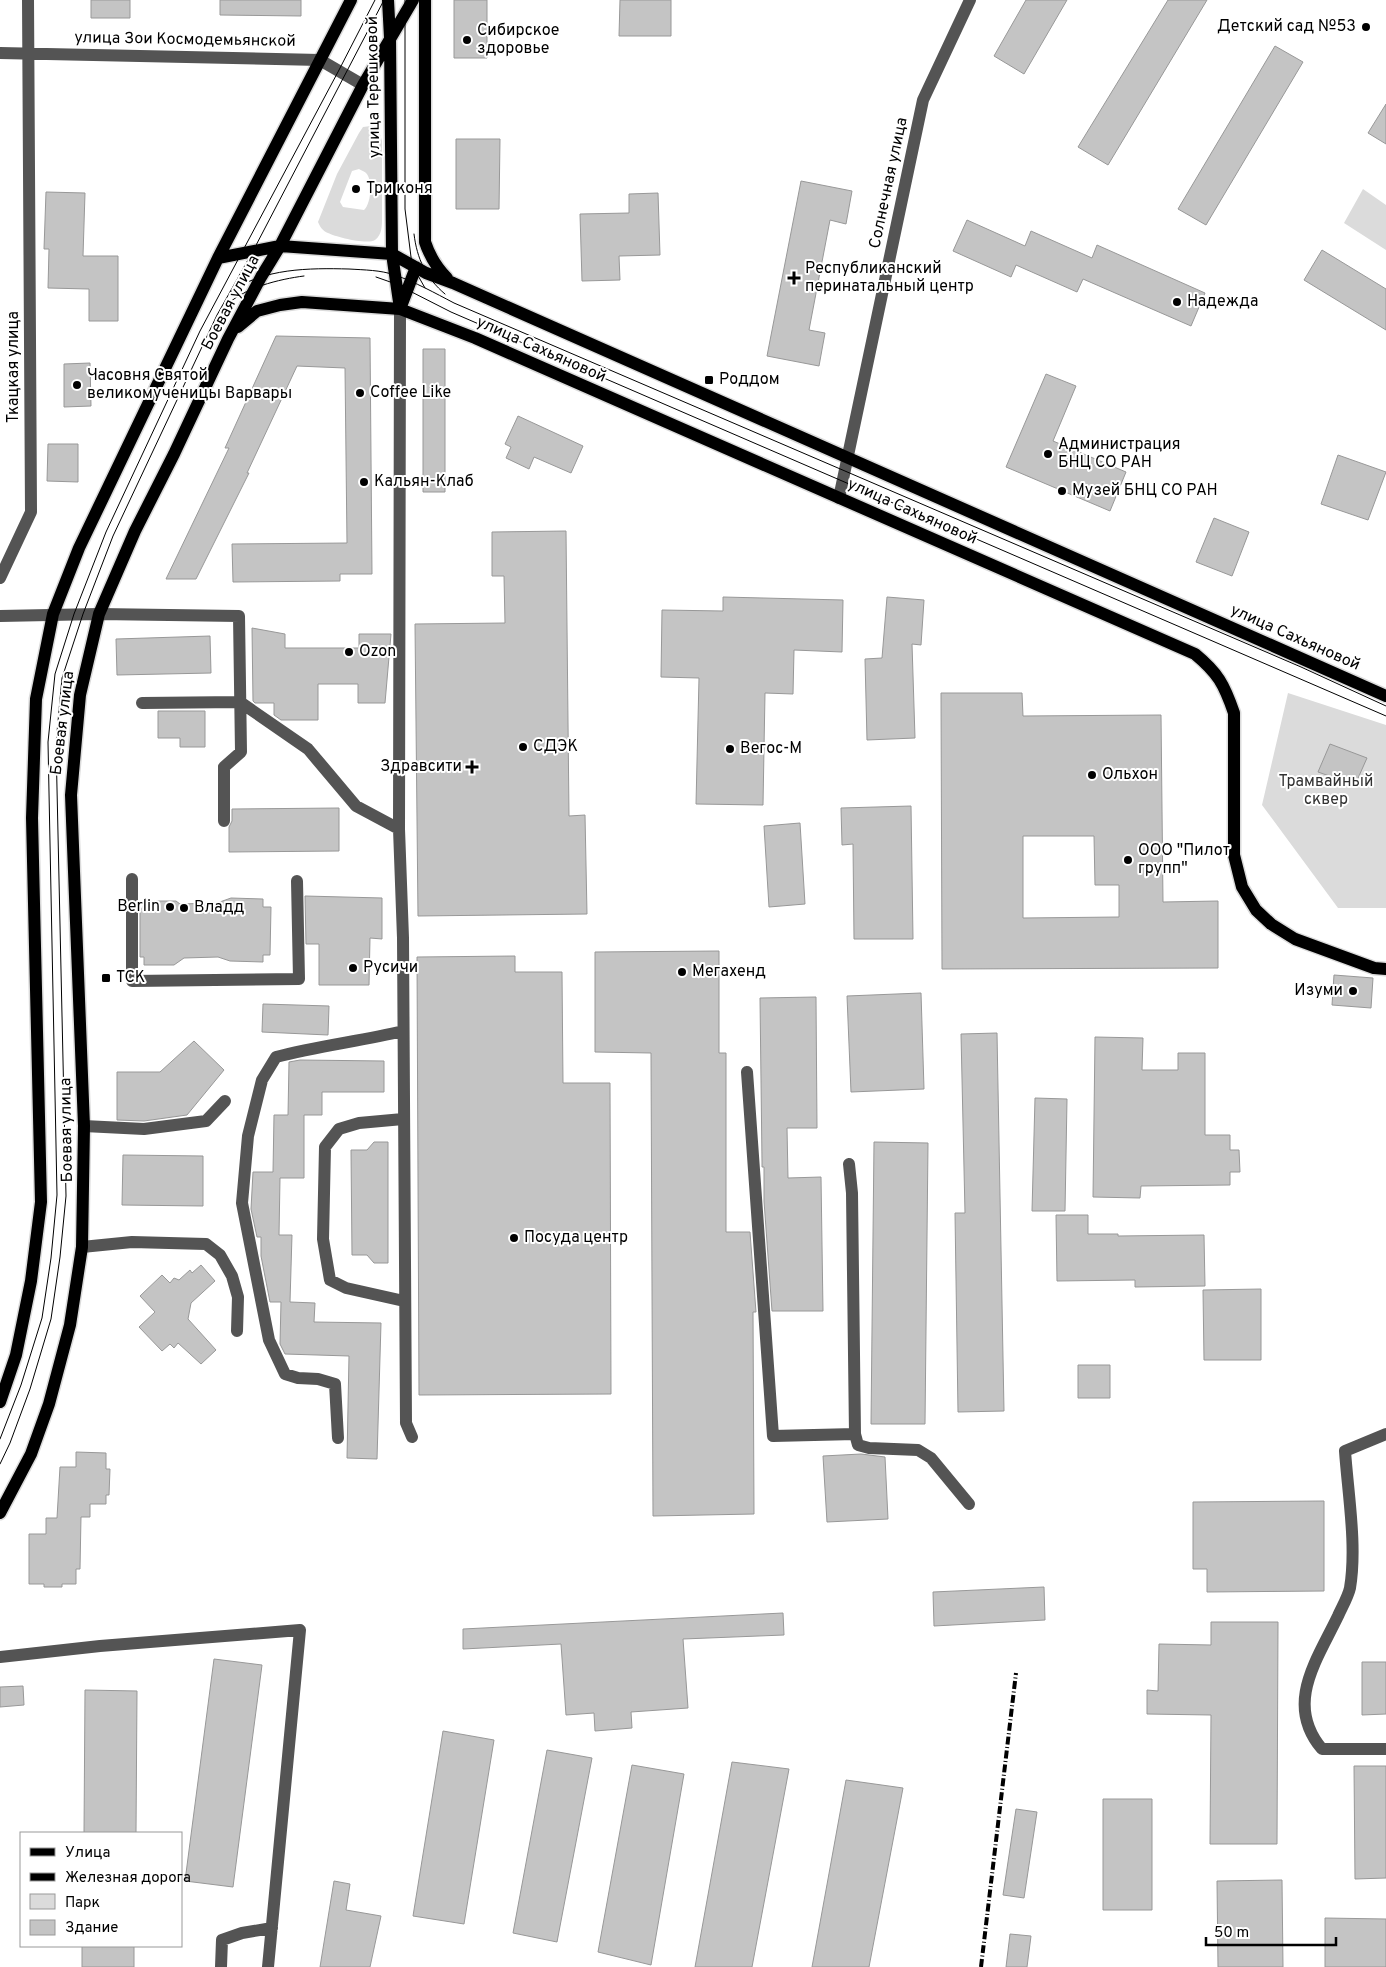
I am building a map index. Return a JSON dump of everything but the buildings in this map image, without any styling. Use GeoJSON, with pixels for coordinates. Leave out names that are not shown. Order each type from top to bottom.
{"type":"FeatureCollection","features":[{"type":"Feature","properties":{"kind":"main road","name":"Боевая улица"},"geometry":{"type":"LineString","coordinates":[[0,1402],[16,1355],[31,1282],[41,1202],[32,818],[36,699],[53,614],[79,548],[218,258],[351,0]]}},
{"type":"Feature","properties":{"kind":"main road","name":"улица Терешковой"},"geometry":{"type":"LineString","coordinates":[[388,0],[392,254],[400,309]]}},
{"type":"Feature","properties":{"kind":"main road","name":"Боевая улица"},"geometry":{"type":"LineString","coordinates":[[0,1513],[31,1454],[49,1404],[70,1325],[82,1247],[84,1126],[71,795],[80,695],[99,614],[135,531],[174,454],[228,339],[280,246],[363,85],[413,0]]}},
{"type":"Feature","properties":{"kind":"main road"},"geometry":{"type":"LineString","coordinates":[[425,0],[425,242],[437,268],[453,283]]}},
{"type":"Feature","properties":{"kind":"main road","name":"улица Сахьяновой"},"geometry":{"type":"LineString","coordinates":[[218,258],[280,246],[392,254],[426,273],[453,283],[848,457],[1386,696]]}},
{"type":"Feature","properties":{"kind":"main road"},"geometry":{"type":"LineString","coordinates":[[400,309],[416,267]]}},
{"type":"Feature","properties":{"kind":"main road","name":"улица Сахьяновой"},"geometry":{"type":"LineString","coordinates":[[228,339],[256,311],[280,304],[302,302],[400,309],[475,338],[1195,654],[1214,670],[1227,691],[1234,713],[1234,855],[1242,887],[1256,910],[1271,924],[1295,939],[1374,968],[1386,969]]}},
{"type":"Feature","properties":{"kind":"street","name":"Ткацкая улица"},"geometry":{"type":"LineString","coordinates":[[0,578],[31,512],[28,0]]}},
{"type":"Feature","properties":{"kind":"street","name":"Солнечная улица"},"geometry":{"type":"LineString","coordinates":[[838,498],[923,100],[970,0]]}},
{"type":"Feature","properties":{"kind":"street","name":"улица Зои Космодемьянской"},"geometry":{"type":"LineString","coordinates":[[0,53],[320,60],[363,85]]}},
{"type":"Feature","properties":{"kind":"street"},"geometry":{"type":"LineString","coordinates":[[400,309],[398,829],[402,938],[406,1423],[412,1437]]}},
{"type":"Feature","properties":{"kind":"street"},"geometry":{"type":"LineString","coordinates":[[0,616],[53,614],[239,616],[241,752],[224,767],[224,821]]}},
{"type":"Feature","properties":{"kind":"street"},"geometry":{"type":"LineString","coordinates":[[142,703],[240,702],[308,749],[356,806],[398,829]]}},
{"type":"Feature","properties":{"kind":"street"},"geometry":{"type":"LineString","coordinates":[[132,879],[132,981],[299,979],[297,881]]}},
{"type":"Feature","properties":{"kind":"street"},"geometry":{"type":"LineString","coordinates":[[338,1438],[335,1384],[318,1379],[298,1378],[285,1374],[269,1340],[242,1203],[248,1136],[262,1080],[276,1057],[309,1048],[368,1039],[403,1031]]}},
{"type":"Feature","properties":{"kind":"street"},"geometry":{"type":"LineString","coordinates":[[747,1072],[773,1436],[855,1434]]}},
{"type":"Feature","properties":{"kind":"street"},"geometry":{"type":"LineString","coordinates":[[84,1126],[144,1129],[206,1121],[225,1101]]}},
{"type":"Feature","properties":{"kind":"street"},"geometry":{"type":"LineString","coordinates":[[403,1119],[359,1123],[339,1129],[325,1146],[323,1239],[330,1280],[346,1288],[404,1302]]}},
{"type":"Feature","properties":{"kind":"street"},"geometry":{"type":"LineString","coordinates":[[849,1164],[852,1194],[855,1434],[858,1445],[869,1448],[918,1450],[931,1458],[969,1504]]}},
{"type":"Feature","properties":{"kind":"street"},"geometry":{"type":"LineString","coordinates":[[82,1247],[132,1242],[206,1244],[220,1255],[232,1276],[238,1297],[237,1331]]}},
{"type":"Feature","properties":{"kind":"street"},"geometry":{"type":"LineString","coordinates":[[1386,1434],[1345,1451],[1353,1563],[1349,1590],[1307,1682],[1304,1711],[1312,1738],[1322,1749],[1386,1749]]}},
{"type":"Feature","properties":{"kind":"street"},"geometry":{"type":"LineString","coordinates":[[0,1657],[100,1646],[300,1630],[268,1967]]}},
{"type":"Feature","properties":{"kind":"street"},"geometry":{"type":"LineString","coordinates":[[221,1967],[222,1940],[242,1932],[272,1928]]}},
{"type":"Feature","properties":{"kind":"green space"},"geometry":{"type":"Polygon","coordinates":[[[371,126],[376,128],[382,141],[382,227],[375,240],[365,242],[332,235],[323,230],[318,222],[337,174],[363,127],[371,126]],[[359,169],[352,171],[340,202],[343,207],[364,210],[370,198],[370,181],[366,173],[359,169]]]}},
{"type":"Feature","properties":{"kind":"green space"},"geometry":{"type":"Polygon","coordinates":[[[1363,189],[1386,205],[1386,250],[1344,223],[1363,189]]]}},
{"type":"Feature","properties":{"kind":"green space","name":"Трамвайный сквер"},"geometry":{"type":"Polygon","coordinates":[[[1288,693],[1386,725],[1386,908],[1338,908],[1262,805],[1288,693]]]}},
{"type":"Feature","properties":{"kind":"tram line"},"geometry":{"type":"LineString","coordinates":[[0,1439],[21,1385],[42,1318],[51,1258],[57,1195],[48,742],[55,674],[74,614],[106,532],[200,331],[375,0]]}},
{"type":"Feature","properties":{"kind":"tram line"},"geometry":{"type":"LineString","coordinates":[[0,1464],[30,1389],[51,1319],[66,1196],[56,743],[62,678],[83,614],[113,536],[217,315],[253,251],[384,0]]}},
{"type":"Feature","properties":{"kind":"tram line"},"geometry":{"type":"LineString","coordinates":[[405,0],[405,209],[412,265],[425,288]]}},
{"type":"Feature","properties":{"kind":"tram line"},"geometry":{"type":"LineString","coordinates":[[414,234],[420,260],[428,275],[445,294]]}},
{"type":"Feature","properties":{"kind":"tram line"},"geometry":{"type":"LineString","coordinates":[[230,292],[257,278],[287,271],[334,269],[378,271],[395,275],[454,303],[1301,667],[1386,706]]}},
{"type":"Feature","properties":{"kind":"tram line"},"geometry":{"type":"LineString","coordinates":[[226,306],[251,289],[284,279],[304,276]]}},
{"type":"Feature","properties":{"kind":"tram line"},"geometry":{"type":"LineString","coordinates":[[376,277],[396,284],[451,312],[1386,716]]}},
{"type":"Feature","properties":{"kind":"railway"},"geometry":{"type":"LineString","coordinates":[[981,1967],[1016,1673]]}},
{"type":"Feature","properties":{"kind":"place","name":"Детский сад №53"},"geometry":{"type":"Point","coordinates":[1366,27]}},
{"type":"Feature","properties":{"kind":"place","name":"Сибирское здоровье"},"geometry":{"type":"Point","coordinates":[467,40]}},
{"type":"Feature","properties":{"kind":"place","name":"Три коня"},"geometry":{"type":"Point","coordinates":[356,189]}},
{"type":"Feature","properties":{"kind":"place","name":"Республиканский перинатальный центр"},"geometry":{"type":"Point","coordinates":[794,278]}},
{"type":"Feature","properties":{"kind":"place","name":"Надежда"},"geometry":{"type":"Point","coordinates":[1177,302]}},
{"type":"Feature","properties":{"kind":"place","name":"Роддом"},"geometry":{"type":"Point","coordinates":[709,380]}},
{"type":"Feature","properties":{"kind":"place","name":"Часовня Святой великомученицы Варвары"},"geometry":{"type":"Point","coordinates":[77,385]}},
{"type":"Feature","properties":{"kind":"place","name":"Coffee Like"},"geometry":{"type":"Point","coordinates":[360,393]}},
{"type":"Feature","properties":{"kind":"place","name":"Администрация БНЦ СО РАН"},"geometry":{"type":"Point","coordinates":[1048,454]}},
{"type":"Feature","properties":{"kind":"place","name":"Кальян-Клаб"},"geometry":{"type":"Point","coordinates":[364,482]}},
{"type":"Feature","properties":{"kind":"place","name":"Музей БНЦ СО РАН"},"geometry":{"type":"Point","coordinates":[1062,491]}},
{"type":"Feature","properties":{"kind":"place","name":"Ozon"},"geometry":{"type":"Point","coordinates":[349,652]}},
{"type":"Feature","properties":{"kind":"place","name":"СДЭК"},"geometry":{"type":"Point","coordinates":[523,747]}},
{"type":"Feature","properties":{"kind":"place","name":"Вегос-М"},"geometry":{"type":"Point","coordinates":[730,749]}},
{"type":"Feature","properties":{"kind":"place","name":"Здравсити"},"geometry":{"type":"Point","coordinates":[472,767]}},
{"type":"Feature","properties":{"kind":"place","name":"Ольхон"},"geometry":{"type":"Point","coordinates":[1092,775]}},
{"type":"Feature","properties":{"kind":"place","name":"ООО \"Пилот групп\""},"geometry":{"type":"Point","coordinates":[1128,860]}},
{"type":"Feature","properties":{"kind":"place","name":"Berlin"},"geometry":{"type":"Point","coordinates":[170,907]}},
{"type":"Feature","properties":{"kind":"place","name":"Владд"},"geometry":{"type":"Point","coordinates":[184,908]}},
{"type":"Feature","properties":{"kind":"place","name":"Русичи"},"geometry":{"type":"Point","coordinates":[353,968]}},
{"type":"Feature","properties":{"kind":"place","name":"Мегахенд"},"geometry":{"type":"Point","coordinates":[682,972]}},
{"type":"Feature","properties":{"kind":"place","name":"ТСК"},"geometry":{"type":"Point","coordinates":[106,978]}},
{"type":"Feature","properties":{"kind":"place","name":"Изуми"},"geometry":{"type":"Point","coordinates":[1353,991]}},
{"type":"Feature","properties":{"kind":"place","name":"Посуда центр"},"geometry":{"type":"Point","coordinates":[514,1238]}}]}
